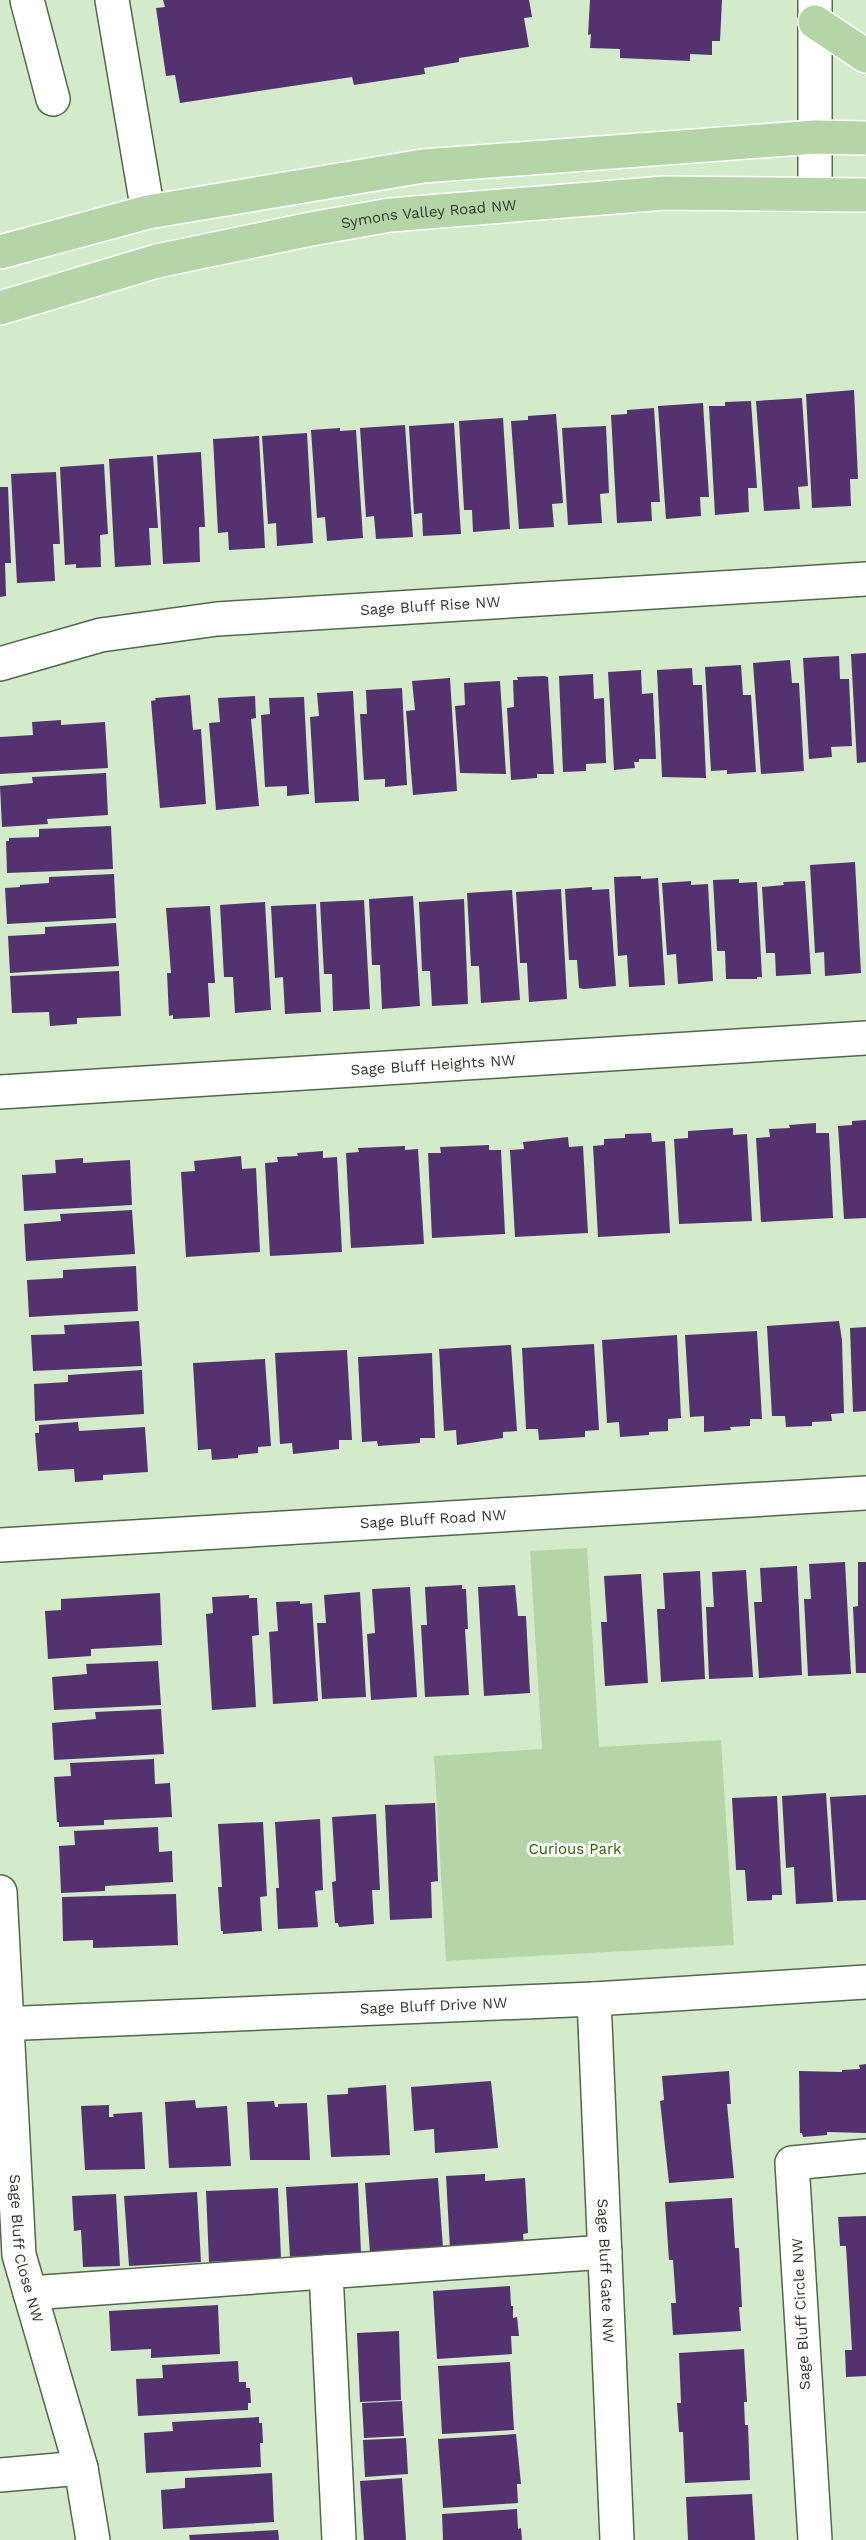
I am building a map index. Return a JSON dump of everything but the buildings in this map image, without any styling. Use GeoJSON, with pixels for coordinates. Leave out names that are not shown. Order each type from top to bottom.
{"type":"FeatureCollection","features":[{"type":"Feature","properties":{"kind":"main road"},"geometry":{"type":"LineString","coordinates":[[815,11],[866,56]]}},
{"type":"Feature","properties":{"kind":"main road"},"geometry":{"type":"LineString","coordinates":[[0,252],[148,212],[423,166],[815,137],[866,138]]}},
{"type":"Feature","properties":{"kind":"main road","name":"Symons Valley Road NW"},"geometry":{"type":"LineString","coordinates":[[0,308],[156,261],[390,215],[665,193],[866,195]]}},
{"type":"Feature","properties":{"kind":"street"},"geometry":{"type":"LineString","coordinates":[[27,0],[53,99]]}},
{"type":"Feature","properties":{"kind":"street"},"geometry":{"type":"LineString","coordinates":[[112,0],[148,212]]}},
{"type":"Feature","properties":{"kind":"street"},"geometry":{"type":"LineString","coordinates":[[815,11],[815,194]]}},
{"type":"Feature","properties":{"kind":"street","name":"Sage Bluff Rise NW"},"geometry":{"type":"LineString","coordinates":[[0,664],[101,635],[217,619],[866,579]]}},
{"type":"Feature","properties":{"kind":"street","name":"Sage Bluff Heights NW"},"geometry":{"type":"LineString","coordinates":[[0,1092],[866,1038]]}},
{"type":"Feature","properties":{"kind":"street","name":"Sage Bluff Road NW"},"geometry":{"type":"LineString","coordinates":[[0,1545],[866,1493]]}},
{"type":"Feature","properties":{"kind":"street","name":"Sage Bluff Close NW"},"geometry":{"type":"LineString","coordinates":[[0,1892],[4,2024],[19,2255],[81,2468],[93,2540]]}},
{"type":"Feature","properties":{"kind":"street","name":"Sage Bluff Drive NW"},"geometry":{"type":"LineString","coordinates":[[4,2024],[594,1999],[866,1982]]}},
{"type":"Feature","properties":{"kind":"street","name":"Sage Bluff Gate NW"},"geometry":{"type":"LineString","coordinates":[[594,1999],[617,2540]]}},
{"type":"Feature","properties":{"kind":"street","name":"Sage Bluff Circle NW"},"geometry":{"type":"LineString","coordinates":[[815,2540],[792,2163],[866,2156]]}},
{"type":"Feature","properties":{"kind":"street"},"geometry":{"type":"LineString","coordinates":[[30,2293],[605,2252]]}},
{"type":"Feature","properties":{"kind":"street"},"geometry":{"type":"LineString","coordinates":[[326,2272],[339,2540]]}},
{"type":"Feature","properties":{"kind":"street"},"geometry":{"type":"LineString","coordinates":[[0,2475],[81,2468]]}},
{"type":"Feature","properties":{"kind":"green space","name":"Curious Park"},"geometry":{"type":"Polygon","coordinates":[[[587,1548],[599,1747],[721,1740],[734,1945],[446,1961],[434,1756],[542,1749],[530,1551],[587,1548]]]}}]}
